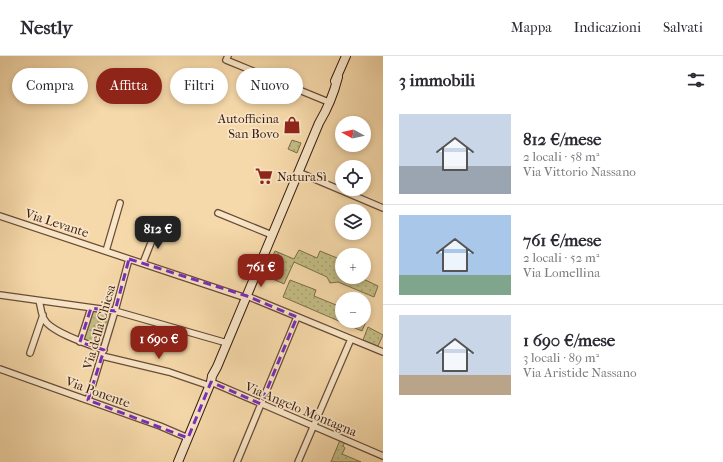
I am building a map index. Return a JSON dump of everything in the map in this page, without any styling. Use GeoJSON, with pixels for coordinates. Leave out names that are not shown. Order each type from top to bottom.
{"type":"FeatureCollection","features":[{"type":"Feature","properties":{"kind":"main road"},"geometry":{"type":"LineString","coordinates":[[319,123],[326,112],[346,56]]}},
{"type":"Feature","properties":{"kind":"main road"},"geometry":{"type":"LineString","coordinates":[[178,462],[211,383],[213,372],[217,367],[228,342],[319,123],[331,88],[338,77]]}},
{"type":"Feature","properties":{"kind":"street"},"geometry":{"type":"LineString","coordinates":[[228,56],[226,60],[326,101]]}},
{"type":"Feature","properties":{"kind":"street"},"geometry":{"type":"LineString","coordinates":[[298,172],[383,208]]}},
{"type":"Feature","properties":{"kind":"street"},"geometry":{"type":"LineString","coordinates":[[106,251],[120,203]]}},
{"type":"Feature","properties":{"kind":"street"},"geometry":{"type":"LineString","coordinates":[[218,213],[272,235]]}},
{"type":"Feature","properties":{"kind":"street","name":"Via Levante"},"geometry":{"type":"LineString","coordinates":[[0,216],[246,297],[383,352]]}},
{"type":"Feature","properties":{"kind":"street"},"geometry":{"type":"LineString","coordinates":[[143,263],[156,230]]}},
{"type":"Feature","properties":{"kind":"street","name":"Via della Chiesa"},"geometry":{"type":"LineString","coordinates":[[88,400],[104,350],[129,258]]}},
{"type":"Feature","properties":{"kind":"street"},"geometry":{"type":"LineString","coordinates":[[0,295],[115,311],[228,342]]}},
{"type":"Feature","properties":{"kind":"street"},"geometry":{"type":"LineString","coordinates":[[39,301],[44,320],[49,324],[80,342],[104,350]]}},
{"type":"Feature","properties":{"kind":"street"},"geometry":{"type":"LineString","coordinates":[[80,342],[91,308]]}},
{"type":"Feature","properties":{"kind":"street"},"geometry":{"type":"LineString","coordinates":[[30,353],[43,314]]}},
{"type":"Feature","properties":{"kind":"street"},"geometry":{"type":"LineString","coordinates":[[237,462],[298,317]]}},
{"type":"Feature","properties":{"kind":"street"},"geometry":{"type":"LineString","coordinates":[[298,462],[351,339]]}},
{"type":"Feature","properties":{"kind":"street","name":"Via Angelo Montagna"},"geometry":{"type":"LineString","coordinates":[[102,356],[211,383],[383,456]]}},
{"type":"Feature","properties":{"kind":"street","name":"Via Ponente"},"geometry":{"type":"LineString","coordinates":[[0,369],[160,426],[188,438]]}},
{"type":"Feature","properties":{"kind":"highlighted area"},"geometry":{"type":"Polygon","coordinates":[[[129,259],[247,296],[297,317],[261,404],[211,382],[188,438],[88,400],[104,350],[80,342],[91,308],[115,311],[129,259]]]}},
{"type":"Feature","properties":{"kind":"shaded area"},"geometry":{"type":"Polygon","coordinates":[[[292,140],[301,143],[297,153],[288,149],[292,140]]]}},
{"type":"Feature","properties":{"kind":"shaded area"},"geometry":{"type":"Polygon","coordinates":[[[299,250],[317,258],[320,251],[335,257],[335,282],[330,283],[327,277],[294,262],[284,284],[264,275],[275,251],[294,259],[299,250]]]}},
{"type":"Feature","properties":{"kind":"shaded area"},"geometry":{"type":"Polygon","coordinates":[[[290,280],[316,290],[314,296],[335,305],[335,319],[283,297],[290,280]]]}},
{"type":"Feature","properties":{"kind":"shaded area"},"geometry":{"type":"Polygon","coordinates":[[[371,283],[378,286],[374,297],[371,296],[371,292],[362,292],[343,284],[371,284],[371,283]]]}},
{"type":"Feature","properties":{"kind":"shaded area"},"geometry":{"type":"Polygon","coordinates":[[[92,311],[112,314],[102,347],[82,340],[92,311]]]}},
{"type":"Feature","properties":{"kind":"shaded area"},"geometry":{"type":"Polygon","coordinates":[[[355,328],[363,328],[362,331],[355,328]]]}},
{"type":"Feature","properties":{"kind":"shaded area"},"geometry":{"type":"Polygon","coordinates":[[[368,328],[383,335],[378,346],[363,340],[368,328]]]}},
{"type":"Feature","properties":{"kind":"shaded area"},"geometry":{"type":"Polygon","coordinates":[[[340,440],[345,442],[343,446],[345,448],[342,454],[361,462],[331,462],[340,440]]]}},
{"type":"Feature","properties":{"kind":"place","name":"Autofficina San Bovo"},"geometry":{"type":"Point","coordinates":[292,125]}},
{"type":"Feature","properties":{"kind":"place","name":"NaturaSì"},"geometry":{"type":"Point","coordinates":[264,176]}}]}
